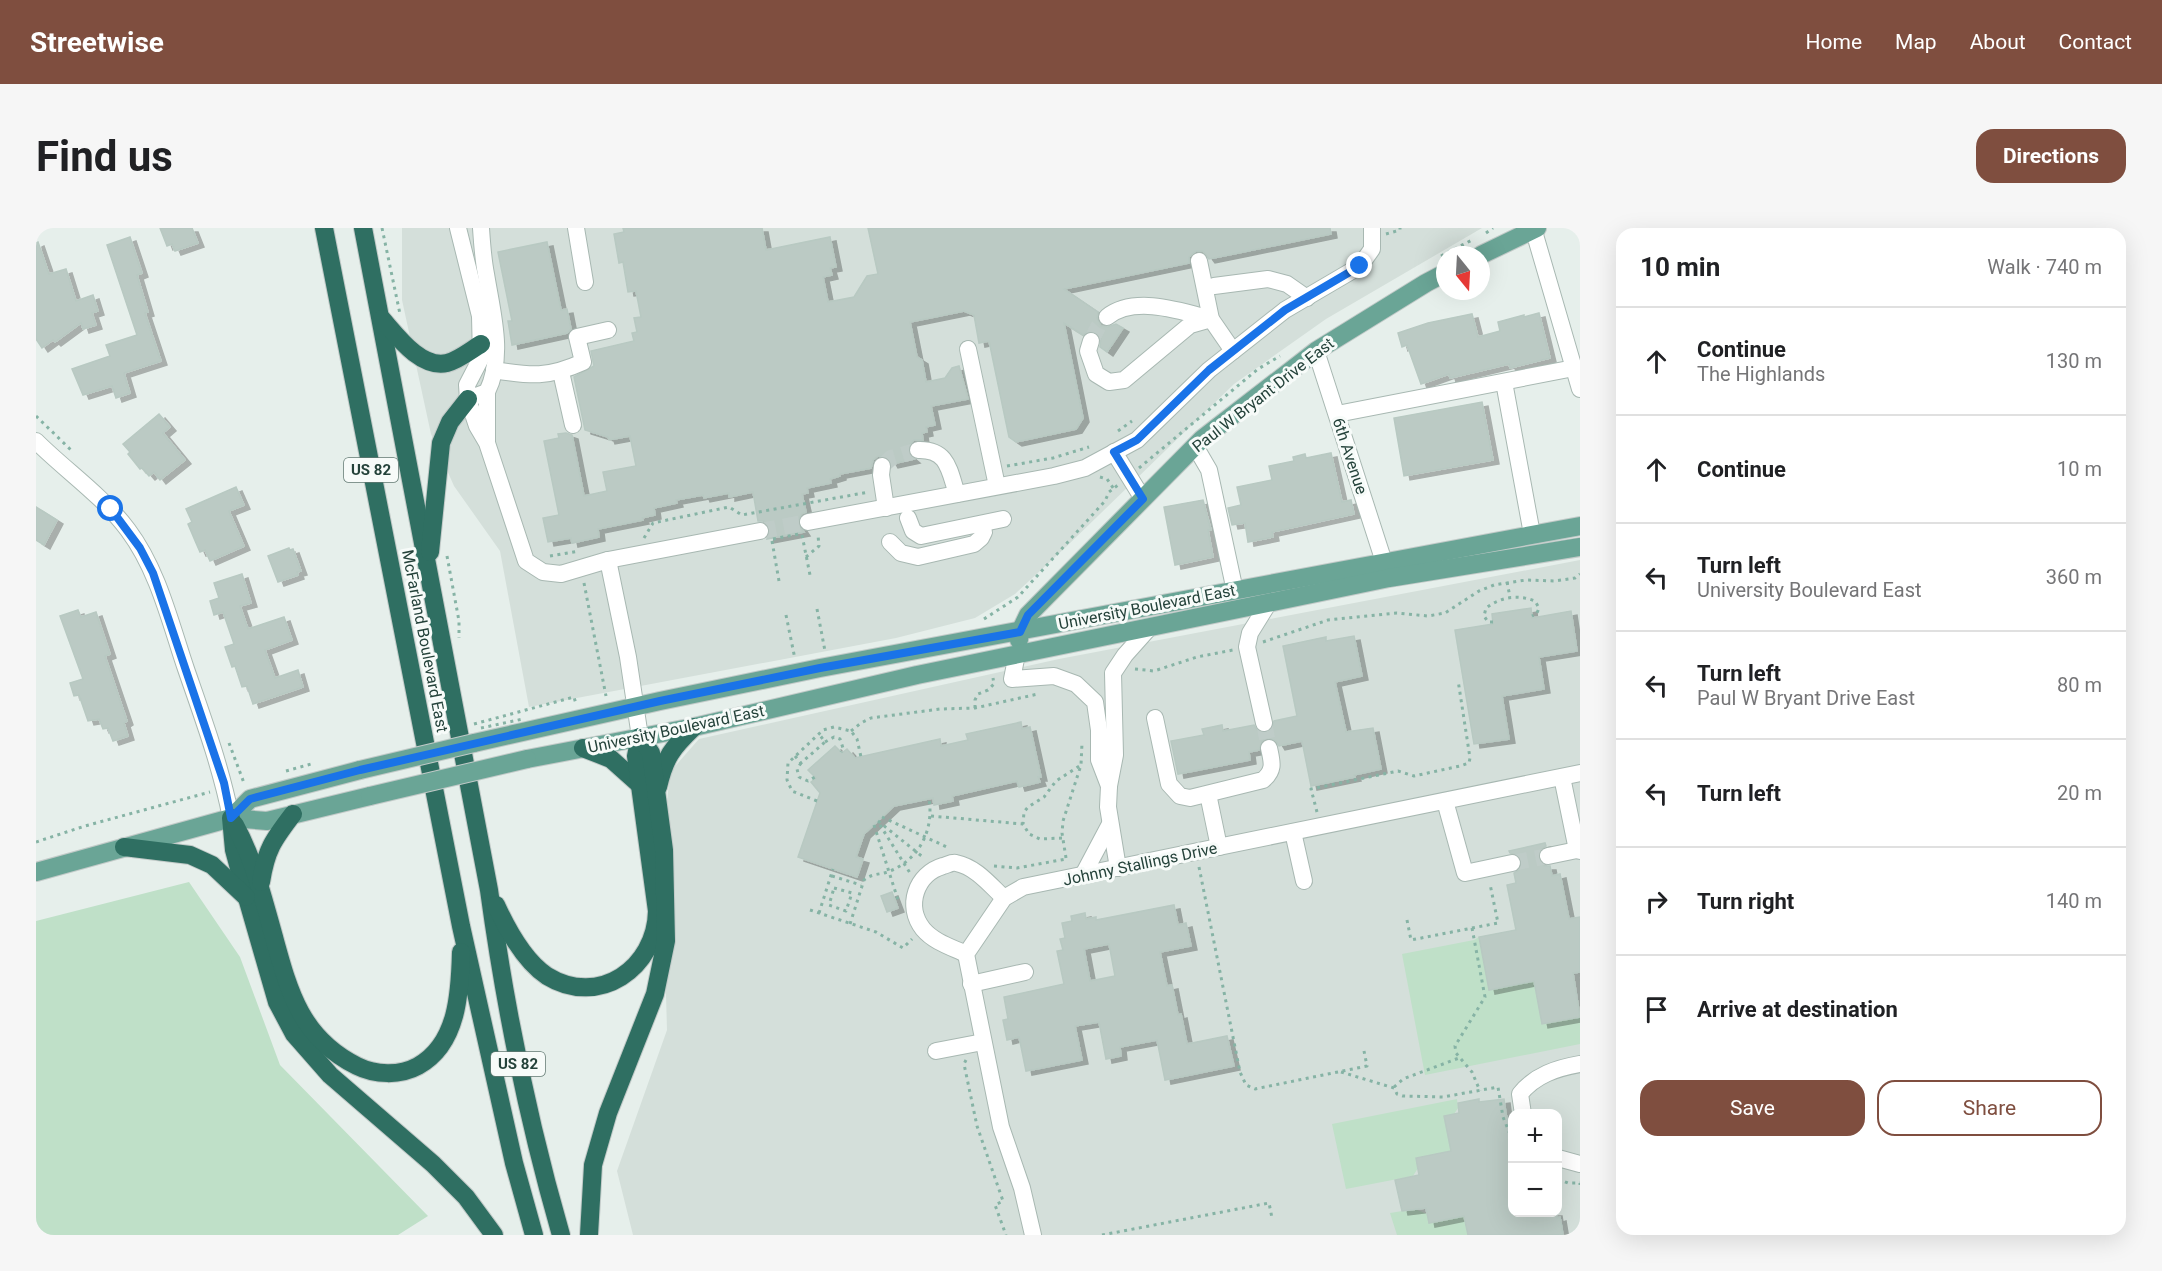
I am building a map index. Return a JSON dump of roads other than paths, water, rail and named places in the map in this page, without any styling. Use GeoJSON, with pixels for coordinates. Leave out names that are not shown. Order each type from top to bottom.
{"type":"FeatureCollection","features":[{"type":"Feature","properties":{"kind":"highway","name":"McFarland Boulevard East"},"geometry":{"type":"LineString","coordinates":[[324,228],[461,926],[514,1162],[534,1235]]}},
{"type":"Feature","properties":{"kind":"highway","name":"McFarland Boulevard East"},"geometry":{"type":"LineString","coordinates":[[363,228],[489,890],[501,975],[521,1080],[561,1235]]}},
{"type":"Feature","properties":{"kind":"highway"},"geometry":{"type":"LineString","coordinates":[[381,318],[406,346],[430,363],[446,363],[481,344]]}},
{"type":"Feature","properties":{"kind":"highway"},"geometry":{"type":"LineString","coordinates":[[428,572],[441,442],[450,422],[468,399]]}},
{"type":"Feature","properties":{"kind":"highway"},"geometry":{"type":"LineString","coordinates":[[656,795],[663,767],[674,746],[694,727]]}},
{"type":"Feature","properties":{"kind":"highway"},"geometry":{"type":"LineString","coordinates":[[489,890],[513,936],[537,968],[563,983],[581,987],[605,984],[627,974],[644,957],[650,947],[657,923],[649,841],[636,756],[640,737]]}},
{"type":"Feature","properties":{"kind":"highway"},"geometry":{"type":"LineString","coordinates":[[589,1235],[593,1165],[608,1113],[655,994],[666,941],[664,850],[651,753],[640,737]]}},
{"type":"Feature","properties":{"kind":"highway"},"geometry":{"type":"LineString","coordinates":[[583,748],[611,759],[639,784]]}},
{"type":"Feature","properties":{"kind":"highway"},"geometry":{"type":"LineString","coordinates":[[293,814],[273,839],[253,893],[277,1002],[294,1034],[330,1075],[433,1164],[466,1197],[494,1235]]}},
{"type":"Feature","properties":{"kind":"highway"},"geometry":{"type":"LineString","coordinates":[[231,818],[234,850],[297,1007],[321,1041],[342,1058],[366,1070],[386,1073],[406,1071],[427,1060],[443,1043],[460,989],[461,926]]}},
{"type":"Feature","properties":{"kind":"highway"},"geometry":{"type":"LineString","coordinates":[[124,847],[190,855],[212,865],[253,893]]}},
{"type":"Feature","properties":{"kind":"main road"},"geometry":{"type":"LineString","coordinates":[[1490,250],[1533,228]]}},
{"type":"Feature","properties":{"kind":"main road","name":"Paul W Bryant Drive East"},"geometry":{"type":"LineString","coordinates":[[1017,654],[1020,632],[1028,615],[1195,446],[1316,351],[1436,278]]}},
{"type":"Feature","properties":{"kind":"main road","name":"University Boulevard East"},"geometry":{"type":"LineString","coordinates":[[231,818],[250,799],[525,730],[635,706],[820,668],[1580,526]]}},
{"type":"Feature","properties":{"kind":"main road","name":"University Boulevard East"},"geometry":{"type":"LineString","coordinates":[[36,872],[231,818],[267,821],[527,759],[694,727],[1017,654],[1389,578],[1580,547]]}},
{"type":"Feature","properties":{"kind":"street"},"geometry":{"type":"LineString","coordinates":[[576,228],[585,282]]}},
{"type":"Feature","properties":{"kind":"street"},"geometry":{"type":"LineString","coordinates":[[809,529],[886,508],[1085,468],[1137,440],[1209,370],[1285,310],[1360,266],[1372,249],[1372,228]]}},
{"type":"Feature","properties":{"kind":"street"},"geometry":{"type":"LineString","coordinates":[[1533,228],[1580,389]]}},
{"type":"Feature","properties":{"kind":"street"},"geometry":{"type":"LineString","coordinates":[[487,443],[487,392],[493,381],[495,321],[485,272],[486,229],[459,233],[480,316],[481,358],[467,385],[468,399],[477,426],[487,443],[526,561],[543,572],[561,574],[608,560],[766,535]]}},
{"type":"Feature","properties":{"kind":"street"},"geometry":{"type":"LineString","coordinates":[[1198,261],[1211,319],[1233,351]]}},
{"type":"Feature","properties":{"kind":"street"},"geometry":{"type":"LineString","coordinates":[[1214,286],[1268,279],[1287,284],[1307,297]]}},
{"type":"Feature","properties":{"kind":"street"},"geometry":{"type":"LineString","coordinates":[[1107,317],[1112,313],[1128,309],[1160,306],[1211,319]]}},
{"type":"Feature","properties":{"kind":"street"},"geometry":{"type":"LineString","coordinates":[[1090,340],[1088,351],[1096,374],[1109,382],[1124,380],[1190,325],[1211,319]]}},
{"type":"Feature","properties":{"kind":"street"},"geometry":{"type":"LineString","coordinates":[[494,370],[529,376],[561,372],[583,362],[577,337],[608,330]]}},
{"type":"Feature","properties":{"kind":"street"},"geometry":{"type":"LineString","coordinates":[[968,349],[997,486]]}},
{"type":"Feature","properties":{"kind":"street","name":"6th Avenue"},"geometry":{"type":"LineString","coordinates":[[1316,351],[1384,562]]}},
{"type":"Feature","properties":{"kind":"street"},"geometry":{"type":"LineString","coordinates":[[1337,414],[1574,368]]}},
{"type":"Feature","properties":{"kind":"street"},"geometry":{"type":"LineString","coordinates":[[561,372],[573,425]]}},
{"type":"Feature","properties":{"kind":"street"},"geometry":{"type":"LineString","coordinates":[[1504,382],[1532,534]]}},
{"type":"Feature","properties":{"kind":"street"},"geometry":{"type":"LineString","coordinates":[[468,399],[487,392]]}},
{"type":"Feature","properties":{"kind":"street"},"geometry":{"type":"LineString","coordinates":[[36,441],[111,509],[140,548],[159,591],[225,788],[231,818]]}},
{"type":"Feature","properties":{"kind":"street"},"geometry":{"type":"LineString","coordinates":[[1195,446],[1209,470],[1235,591]]}},
{"type":"Feature","properties":{"kind":"street"},"geometry":{"type":"LineString","coordinates":[[918,450],[937,453],[944,459],[957,494]]}},
{"type":"Feature","properties":{"kind":"street"},"geometry":{"type":"LineString","coordinates":[[1114,452],[1143,499]]}},
{"type":"Feature","properties":{"kind":"street"},"geometry":{"type":"LineString","coordinates":[[36,456],[60,465]]}},
{"type":"Feature","properties":{"kind":"street"},"geometry":{"type":"LineString","coordinates":[[882,466],[881,475],[886,508]]}},
{"type":"Feature","properties":{"kind":"street"},"geometry":{"type":"LineString","coordinates":[[908,518],[913,531],[921,536],[1003,519]]}},
{"type":"Feature","properties":{"kind":"street"},"geometry":{"type":"LineString","coordinates":[[890,542],[901,553],[918,557],[974,544],[984,532]]}},
{"type":"Feature","properties":{"kind":"street"},"geometry":{"type":"LineString","coordinates":[[608,560],[628,657],[640,737]]}},
{"type":"Feature","properties":{"kind":"street"},"geometry":{"type":"LineString","coordinates":[[1264,723],[1247,647],[1250,633],[1268,604]]}},
{"type":"Feature","properties":{"kind":"street"},"geometry":{"type":"LineString","coordinates":[[1118,868],[1108,807],[1109,786],[1115,755],[1113,673],[1136,641],[1150,627]]}},
{"type":"Feature","properties":{"kind":"street"},"geometry":{"type":"LineString","coordinates":[[1017,654],[1012,679],[1054,676],[1076,684],[1095,702],[1099,730],[1099,760],[1109,786]]}},
{"type":"Feature","properties":{"kind":"street"},"geometry":{"type":"LineString","coordinates":[[1155,718],[1169,784],[1180,796],[1190,798],[1263,780],[1273,767],[1269,748]]}},
{"type":"Feature","properties":{"kind":"street","name":"Johnny Stallings Drive"},"geometry":{"type":"LineString","coordinates":[[1004,898],[1023,887],[1580,773]]}},
{"type":"Feature","properties":{"kind":"street"},"geometry":{"type":"LineString","coordinates":[[1548,856],[1578,850],[1562,777]]}},
{"type":"Feature","properties":{"kind":"street"},"geometry":{"type":"LineString","coordinates":[[1208,794],[1219,848]]}},
{"type":"Feature","properties":{"kind":"street"},"geometry":{"type":"LineString","coordinates":[[1445,801],[1465,873],[1512,863]]}},
{"type":"Feature","properties":{"kind":"street"},"geometry":{"type":"LineString","coordinates":[[1076,877],[1110,824]]}},
{"type":"Feature","properties":{"kind":"street"},"geometry":{"type":"LineString","coordinates":[[1293,832],[1304,881]]}},
{"type":"Feature","properties":{"kind":"street"},"geometry":{"type":"LineString","coordinates":[[966,954],[934,940],[922,928],[915,914],[914,899],[918,883],[934,869],[954,862],[975,870],[1004,898],[966,954],[1001,1127],[1022,1188],[1033,1235]]}},
{"type":"Feature","properties":{"kind":"street"},"geometry":{"type":"LineString","coordinates":[[971,984],[1025,972]]}},
{"type":"Feature","properties":{"kind":"street"},"geometry":{"type":"LineString","coordinates":[[936,1051],[983,1042]]}},
{"type":"Feature","properties":{"kind":"street"},"geometry":{"type":"LineString","coordinates":[[1522,1109],[1520,1094],[1528,1084],[1562,1068],[1580,1064]]}},
{"type":"Feature","properties":{"kind":"street"},"geometry":{"type":"LineString","coordinates":[[1562,1159],[1580,1164]]}},
{"type":"Feature","properties":{"kind":"tunnel"},"geometry":{"type":"LineString","coordinates":[[1091,341],[1098,327],[1107,317]]}},
{"type":"Feature","properties":{"kind":"tunnel"},"geometry":{"type":"LineString","coordinates":[[882,466],[891,458],[918,450]]}},
{"type":"Feature","properties":{"kind":"tunnel"},"geometry":{"type":"LineString","coordinates":[[760,531],[808,522]]}},
{"type":"Feature","properties":{"kind":"tunnel"},"geometry":{"type":"LineString","coordinates":[[1264,723],[1269,748]]}},
{"type":"Feature","properties":{"kind":"tunnel"},"geometry":{"type":"LineString","coordinates":[[1512,863],[1548,856]]}}]}
